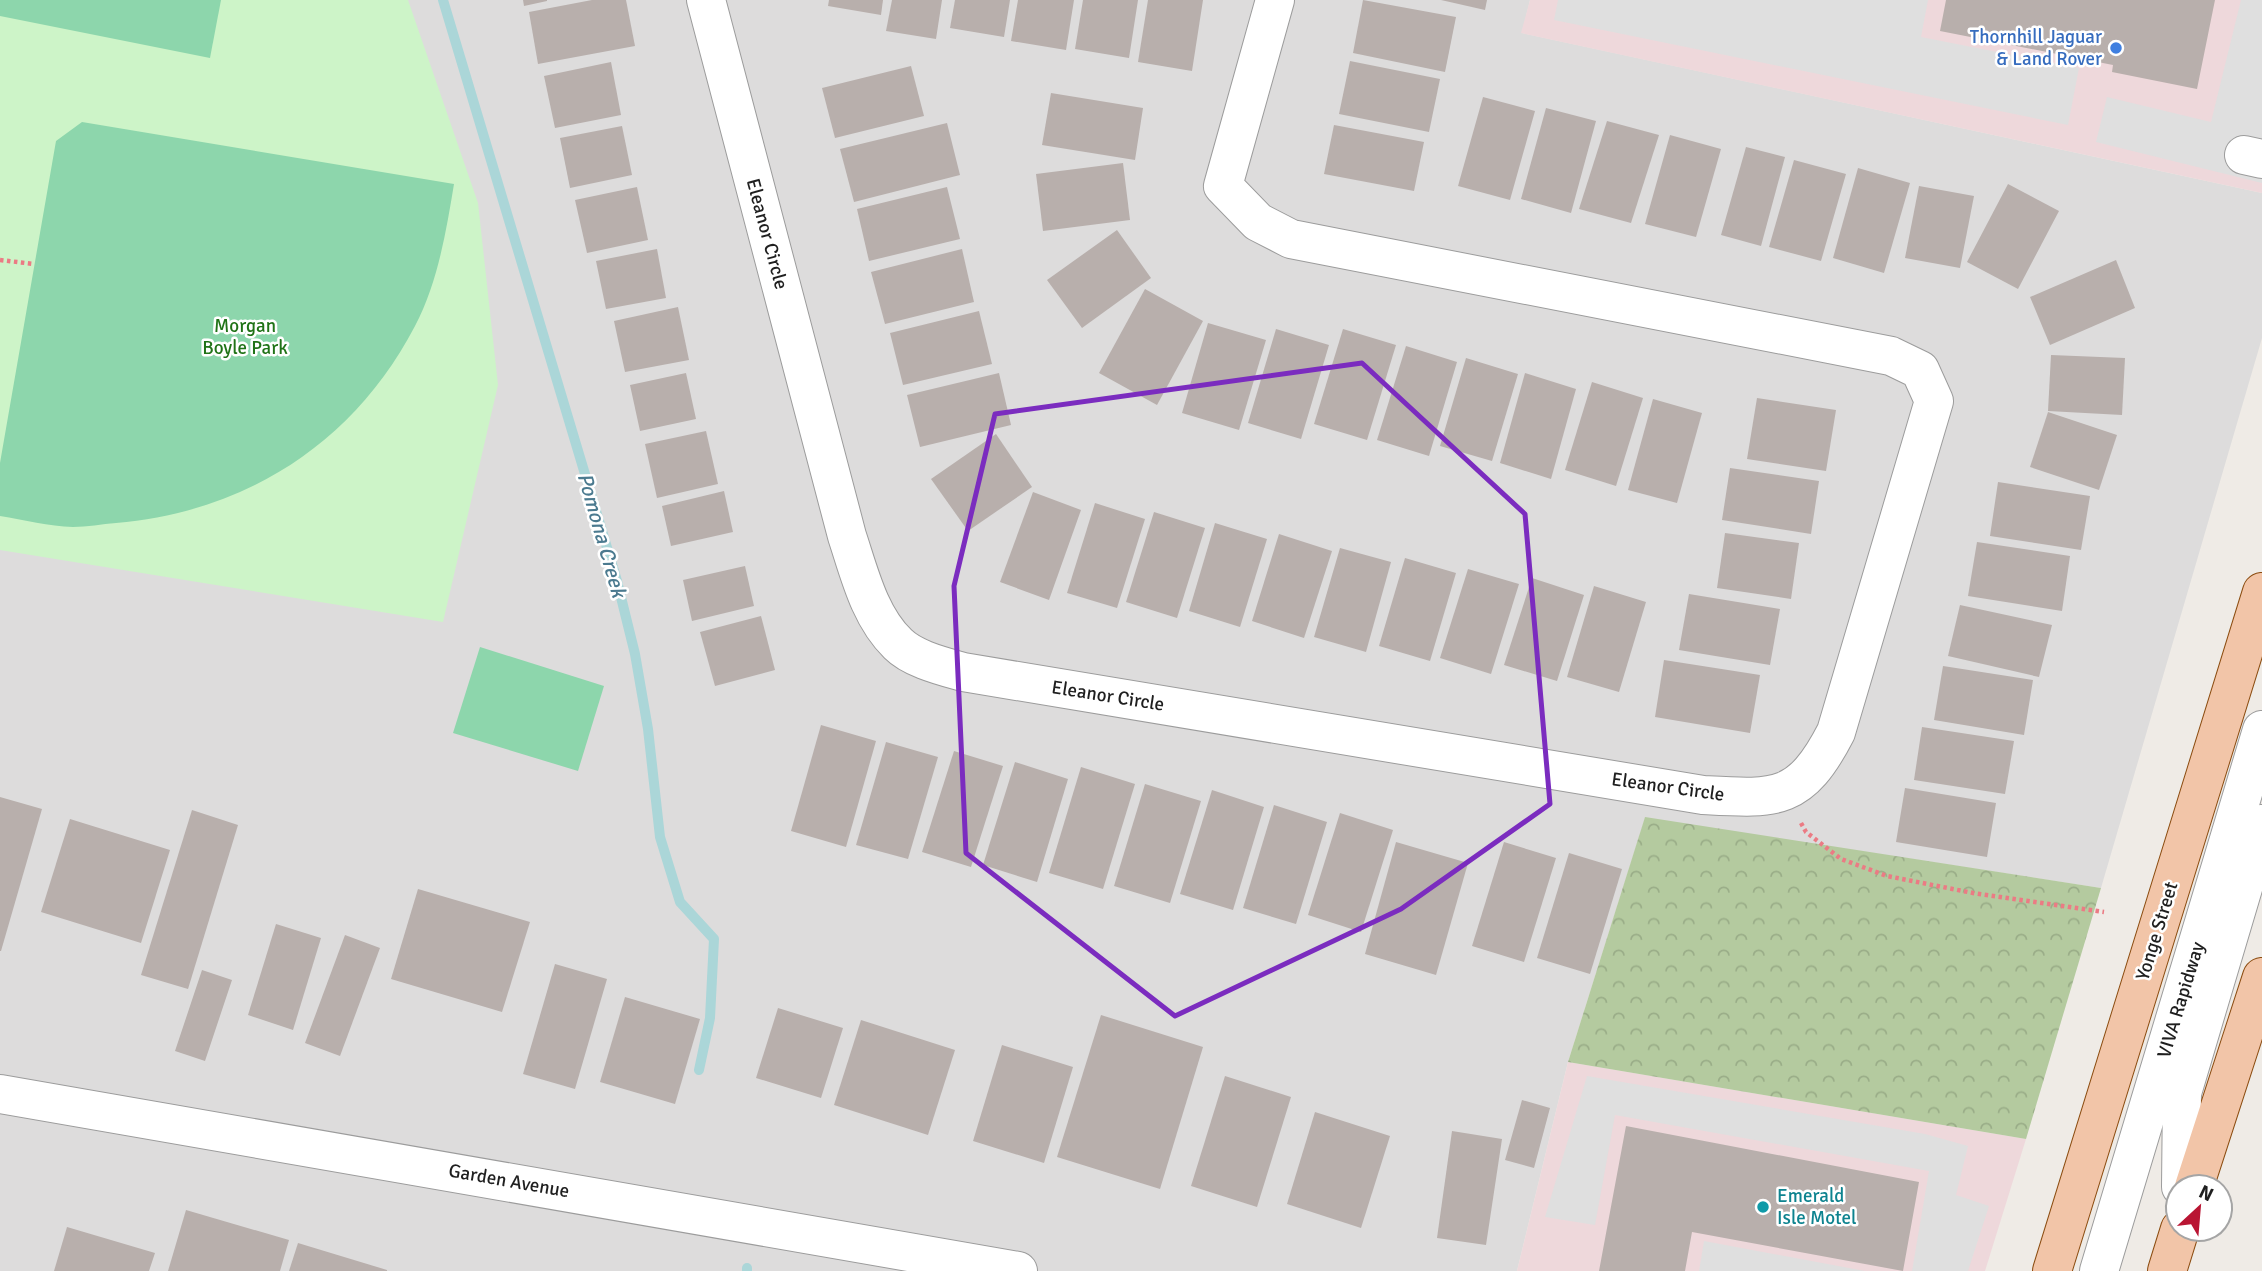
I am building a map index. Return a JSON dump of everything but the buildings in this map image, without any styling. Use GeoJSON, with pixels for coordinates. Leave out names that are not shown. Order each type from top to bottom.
{"type":"FeatureCollection","features":[{"type":"Feature","properties":{"kind":"main road","name":"Yonge Street"},"geometry":{"type":"LineString","coordinates":[[2052,1271],[2262,592]]}},
{"type":"Feature","properties":{"kind":"main road"},"geometry":{"type":"LineString","coordinates":[[2199,1173],[2262,977]]}},
{"type":"Feature","properties":{"kind":"main road"},"geometry":{"type":"LineString","coordinates":[[2167,1271],[2176,1243]]}},
{"type":"Feature","properties":{"kind":"street","name":"Eleanor Circle"},"geometry":{"type":"LineString","coordinates":[[706,0],[847,536],[878,617],[899,645],[932,662],[962,672],[1703,794],[1743,797],[1781,793],[1805,782],[1836,732],[1934,401],[1920,370],[1891,356],[1291,239],[1258,222],[1223,186],[1275,0]]}},
{"type":"Feature","properties":{"kind":"street","name":"VIVA Rapidway"},"geometry":{"type":"LineString","coordinates":[[2099,1271],[2262,730]]}},
{"type":"Feature","properties":{"kind":"street","name":"VIVA Rapidway"},"geometry":{"type":"LineString","coordinates":[[2181,1173],[2182,1093],[2262,824]]}},
{"type":"Feature","properties":{"kind":"street","name":"Garden Avenue"},"geometry":{"type":"LineString","coordinates":[[0,1094],[1018,1271]]}},
{"type":"Feature","properties":{"kind":"path"},"geometry":{"type":"LineString","coordinates":[[0,260],[34,264]]}},
{"type":"Feature","properties":{"kind":"path"},"geometry":{"type":"LineString","coordinates":[[1781,793],[1806,832],[1840,859],[1887,876],[1973,893],[2104,912]]}},
{"type":"Feature","properties":{"kind":"highlighted area"},"geometry":{"type":"Polygon","coordinates":[[[1362,363],[1525,514],[1550,804],[1401,909],[1175,1016],[966,853],[954,586],[995,414],[1362,363]]]}},
{"type":"Feature","properties":{"kind":"shaded area"},"geometry":{"type":"Polygon","coordinates":[[[0,0],[1530,0],[1522,33],[2262,193],[2262,338],[2101,888],[1645,818],[1568,1062],[1517,1271],[0,1271],[0,0]]]}},
{"type":"Feature","properties":{"kind":"shaded area"},"geometry":{"type":"Polygon","coordinates":[[[1530,0],[2262,0],[2262,193],[1521,33],[1530,0]]]}},
{"type":"Feature","properties":{"kind":"shaded area"},"geometry":{"type":"Polygon","coordinates":[[[1558,0],[1928,0],[1921,37],[2079,68],[2068,125],[1554,20],[1558,0]]]}},
{"type":"Feature","properties":{"kind":"shaded area"},"geometry":{"type":"Polygon","coordinates":[[[2241,0],[2262,0],[2262,183],[2096,142],[2107,97],[2211,122],[2241,0]]]}},
{"type":"Feature","properties":{"kind":"shaded area"},"geometry":{"type":"Polygon","coordinates":[[[1568,1062],[2026,1139],[1985,1271],[1517,1271],[1568,1062]]]}},
{"type":"Feature","properties":{"kind":"shaded area"},"geometry":{"type":"Polygon","coordinates":[[[1587,1076],[1925,1134],[1968,1146],[1956,1195],[1989,1206],[1968,1271],[1912,1271],[1929,1171],[1615,1115],[1595,1225],[1545,1217],[1587,1076]]]}},
{"type":"Feature","properties":{"kind":"shaded area"},"geometry":{"type":"Polygon","coordinates":[[[1704,1241],[1865,1271],[1699,1271],[1704,1241]]]}},
{"type":"Feature","properties":{"kind":"green space","name":"Morgan Boyle Park"},"geometry":{"type":"Polygon","coordinates":[[[0,0],[408,0],[478,203],[498,385],[443,622],[0,550],[0,0]]]}},
{"type":"Feature","properties":{"kind":"green space"},"geometry":{"type":"Polygon","coordinates":[[[0,0],[221,0],[210,58],[0,16],[0,0]]]}},
{"type":"Feature","properties":{"kind":"green space"},"geometry":{"type":"Polygon","coordinates":[[[82,122],[454,184],[435,274],[415,326],[390,368],[361,405],[328,437],[291,464],[252,487],[209,504],[164,516],[73,527],[0,516],[0,463],[56,141],[82,122]]]}},
{"type":"Feature","properties":{"kind":"green space"},"geometry":{"type":"Polygon","coordinates":[[[480,647],[604,686],[578,771],[453,733],[480,647]]]}},
{"type":"Feature","properties":{"kind":"green space"},"geometry":{"type":"Polygon","coordinates":[[[1645,817],[2101,888],[2026,1139],[1568,1062],[1645,817]]]}},
{"type":"Feature","properties":{"kind":"waterway","name":"Pomona Creek"},"geometry":{"type":"LineString","coordinates":[[443,0],[617,581],[635,654],[648,729],[660,837],[680,902],[714,939],[710,1018],[699,1070]]}},
{"type":"Feature","properties":{"kind":"place","name":"Thornhill Jaguar & Land Rover"},"geometry":{"type":"Point","coordinates":[2116,48]}},
{"type":"Feature","properties":{"kind":"place","name":"Emerald Isle Motel"},"geometry":{"type":"Point","coordinates":[1763,1207]}}]}
